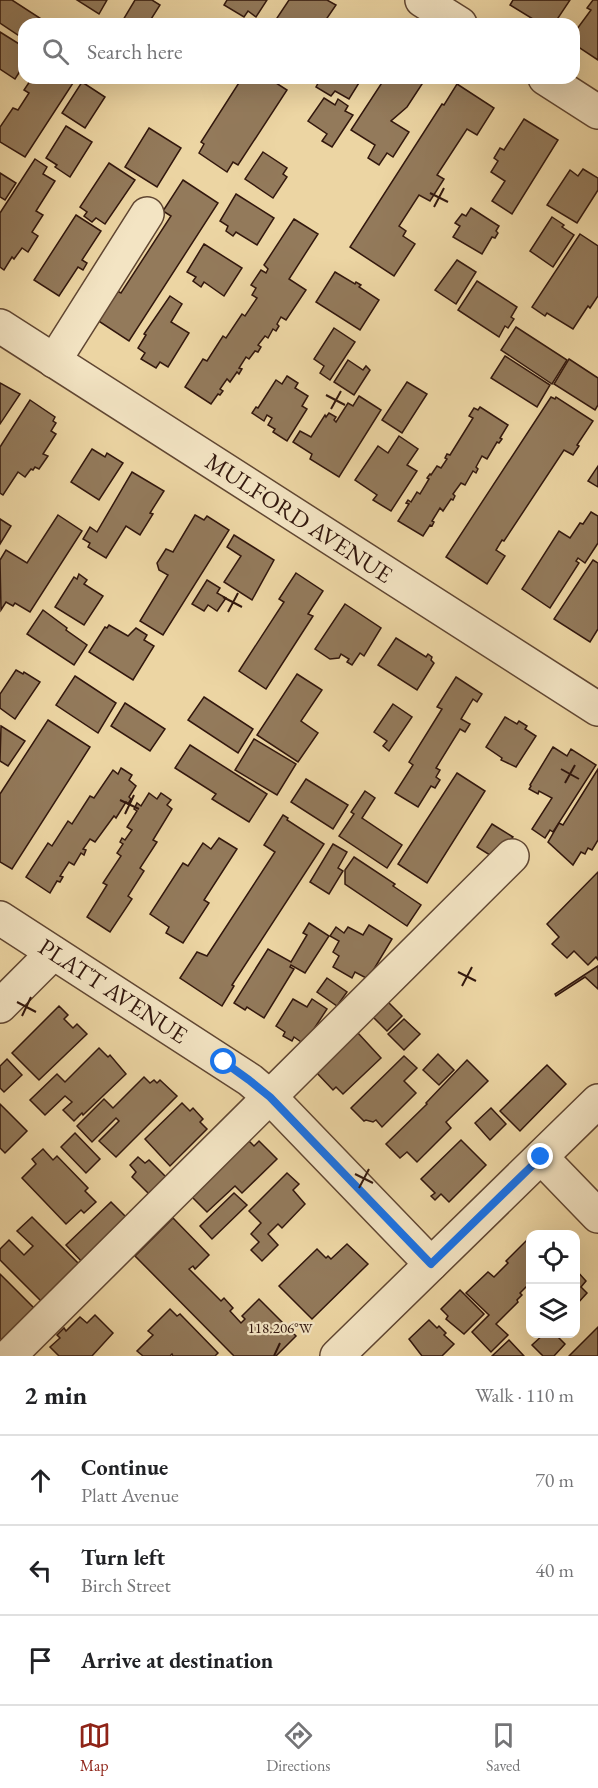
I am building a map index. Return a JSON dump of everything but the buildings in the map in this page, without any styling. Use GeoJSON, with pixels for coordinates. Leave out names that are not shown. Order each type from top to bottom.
{"type":"FeatureCollection","features":[{"type":"Feature","properties":{"kind":"street"},"geometry":{"type":"LineString","coordinates":[[422,0],[450,18]]}},
{"type":"Feature","properties":{"kind":"street"},"geometry":{"type":"LineString","coordinates":[[554,84],[598,112]]}},
{"type":"Feature","properties":{"kind":"street"},"geometry":{"type":"LineString","coordinates":[[54,361],[147,214]]}},
{"type":"Feature","properties":{"kind":"street","name":"MULFORD AVENUE"},"geometry":{"type":"LineString","coordinates":[[0,326],[598,709]]}},
{"type":"Feature","properties":{"kind":"street"},"geometry":{"type":"LineString","coordinates":[[9,1356],[512,856]]}},
{"type":"Feature","properties":{"kind":"street","name":"PLATT AVENUE"},"geometry":{"type":"LineString","coordinates":[[0,918],[249,1080],[270,1097],[431,1264]]}},
{"type":"Feature","properties":{"kind":"street"},"geometry":{"type":"LineString","coordinates":[[0,1006],[53,953]]}},
{"type":"Feature","properties":{"kind":"street"},"geometry":{"type":"LineString","coordinates":[[337,1356],[598,1101]]}},
{"type":"Feature","properties":{"kind":"street"},"geometry":{"type":"LineString","coordinates":[[541,1157],[598,1216]]}},
{"type":"Feature","properties":{"kind":"route"},"geometry":{"type":"LineString","coordinates":[[224,1062],[270,1097],[431,1264],[541,1157]]}}]}
